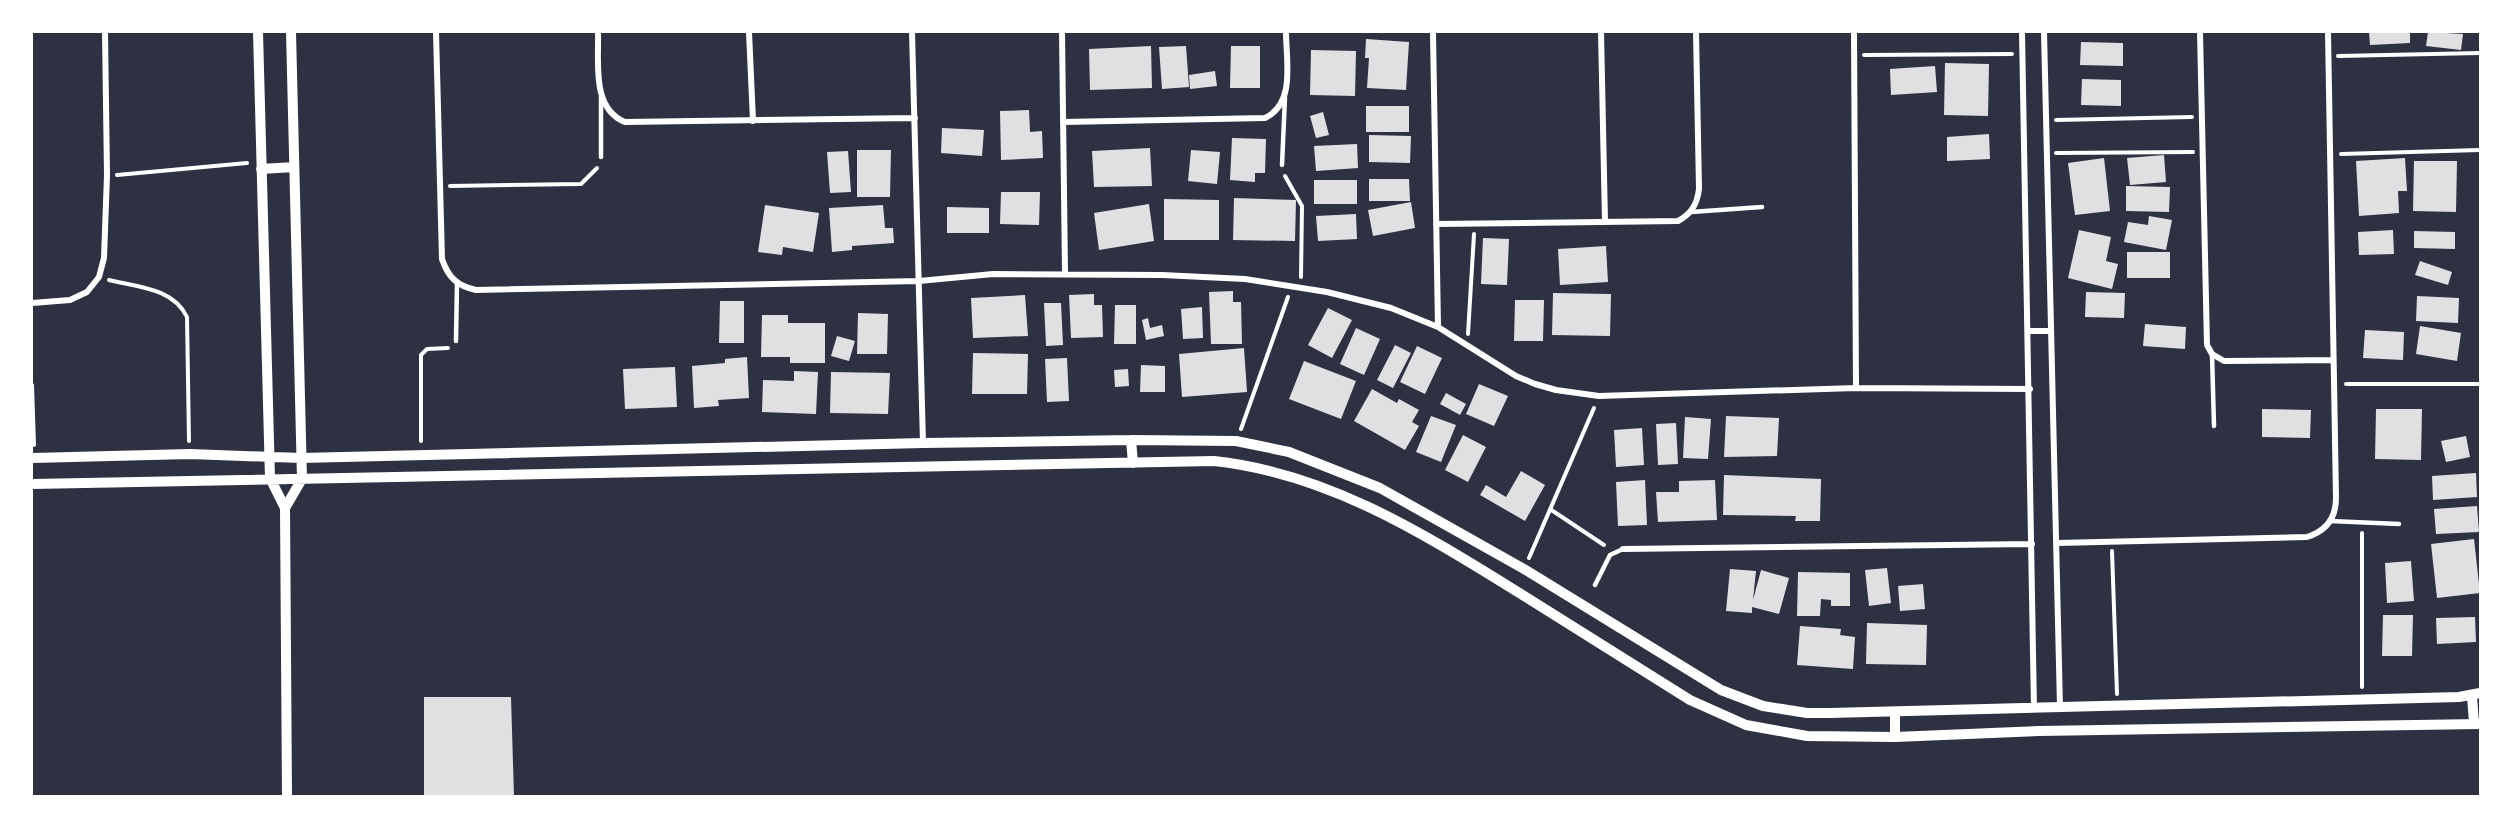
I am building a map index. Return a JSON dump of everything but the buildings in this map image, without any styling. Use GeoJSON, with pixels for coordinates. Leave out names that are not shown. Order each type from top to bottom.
{"type":"FeatureCollection","features":[{"type":"Feature","properties":{"kind":"street"},"geometry":{"type":"LineString","coordinates":[[32,303],[70,300],[87,292],[99,277],[104,258],[107,175],[105,32]]}},
{"type":"Feature","properties":{"kind":"street"},"geometry":{"type":"LineString","coordinates":[[258,32],[270,478],[285,508],[287,796]]}},
{"type":"Feature","properties":{"kind":"street"},"geometry":{"type":"LineString","coordinates":[[285,508],[302,479],[291,32]]}},
{"type":"Feature","properties":{"kind":"street"},"geometry":{"type":"LineString","coordinates":[[436,32],[442,259],[450,277],[457,283],[476,290],[919,280],[993,274],[1203,276],[1292,285],[1391,308],[1438,327],[1515,376],[1556,390],[1599,396],[1856,388],[2030,389]]}},
{"type":"Feature","properties":{"kind":"street"},"geometry":{"type":"LineString","coordinates":[[598,32],[601,95],[612,115],[625,122],[915,118]]}},
{"type":"Feature","properties":{"kind":"street"},"geometry":{"type":"LineString","coordinates":[[749,32],[753,121]]}},
{"type":"Feature","properties":{"kind":"street"},"geometry":{"type":"LineString","coordinates":[[912,32],[924,443]]}},
{"type":"Feature","properties":{"kind":"street"},"geometry":{"type":"LineString","coordinates":[[1062,32],[1065,273]]}},
{"type":"Feature","properties":{"kind":"street"},"geometry":{"type":"LineString","coordinates":[[1063,122],[1255,119],[1274,113],[1285,97],[1286,32]]}},
{"type":"Feature","properties":{"kind":"street"},"geometry":{"type":"LineString","coordinates":[[1433,32],[1438,327]]}},
{"type":"Feature","properties":{"kind":"street"},"geometry":{"type":"LineString","coordinates":[[1601,32],[1605,222]]}},
{"type":"Feature","properties":{"kind":"street"},"geometry":{"type":"LineString","coordinates":[[1436,224],[1678,221],[1691,212],[1699,189],[1696,32]]}},
{"type":"Feature","properties":{"kind":"street"},"geometry":{"type":"LineString","coordinates":[[1854,32],[1856,388]]}},
{"type":"Feature","properties":{"kind":"street"},"geometry":{"type":"LineString","coordinates":[[2022,32],[2034,709]]}},
{"type":"Feature","properties":{"kind":"street"},"geometry":{"type":"LineString","coordinates":[[2044,32],[2060,707]]}},
{"type":"Feature","properties":{"kind":"street"},"geometry":{"type":"LineString","coordinates":[[2200,32],[2206,340],[2212,354],[2217,359],[2231,362],[2332,360]]}},
{"type":"Feature","properties":{"kind":"street"},"geometry":{"type":"LineString","coordinates":[[2057,543],[2307,537],[2316,534],[2330,521],[2337,498],[2332,360],[2328,32]]}},
{"type":"Feature","properties":{"kind":"street"},"geometry":{"type":"LineString","coordinates":[[261,166],[294,167]]}},
{"type":"Feature","properties":{"kind":"street"},"geometry":{"type":"LineString","coordinates":[[2029,331],[2050,331]]}},
{"type":"Feature","properties":{"kind":"street"},"geometry":{"type":"LineString","coordinates":[[1131,440],[1133,463]]}},
{"type":"Feature","properties":{"kind":"street"},"geometry":{"type":"LineString","coordinates":[[32,484],[1214,461],[1244,464],[1300,478],[1357,500],[1413,528],[1708,710],[1746,725],[1786,734],[1895,737],[2039,731],[2477,723],[2476,695],[1895,712],[1807,713],[1763,706],[1742,699],[1702,679],[1524,569],[1380,488],[1289,452],[1236,441],[924,443],[422,453],[302,458],[270,455],[190,454],[33,458]]}},
{"type":"Feature","properties":{"kind":"street"},"geometry":{"type":"LineString","coordinates":[[1623,549],[2032,544]]}},
{"type":"Feature","properties":{"kind":"street"},"geometry":{"type":"LineString","coordinates":[[1895,712],[1895,737]]}},
{"type":"Feature","properties":{"kind":"lane"},"geometry":{"type":"LineString","coordinates":[[601,95],[601,157]]}},
{"type":"Feature","properties":{"kind":"lane"},"geometry":{"type":"LineString","coordinates":[[1282,165],[1285,97]]}},
{"type":"Feature","properties":{"kind":"lane"},"geometry":{"type":"LineString","coordinates":[[1691,212],[1762,207]]}},
{"type":"Feature","properties":{"kind":"lane"},"geometry":{"type":"LineString","coordinates":[[456,341],[457,283]]}},
{"type":"Feature","properties":{"kind":"lane"},"geometry":{"type":"LineString","coordinates":[[2212,354],[2214,426]]}},
{"type":"Feature","properties":{"kind":"lane"},"geometry":{"type":"LineString","coordinates":[[2330,521],[2399,524]]}},
{"type":"Feature","properties":{"kind":"lane"},"geometry":{"type":"LineString","coordinates":[[1595,585],[1607,559],[1614,552],[1623,549]]}},
{"type":"Feature","properties":{"kind":"path"},"geometry":{"type":"LineString","coordinates":[[2328,56],[2481,53]]}},
{"type":"Feature","properties":{"kind":"path"},"geometry":{"type":"LineString","coordinates":[[1854,55],[2023,54]]}},
{"type":"Feature","properties":{"kind":"path"},"geometry":{"type":"LineString","coordinates":[[2046,120],[2202,117]]}},
{"type":"Feature","properties":{"kind":"path"},"geometry":{"type":"LineString","coordinates":[[2329,154],[2481,150]]}},
{"type":"Feature","properties":{"kind":"path"},"geometry":{"type":"LineString","coordinates":[[2046,153],[2203,152]]}},
{"type":"Feature","properties":{"kind":"path"},"geometry":{"type":"LineString","coordinates":[[440,186],[581,184],[596,170],[601,157]]}},
{"type":"Feature","properties":{"kind":"path"},"geometry":{"type":"LineString","coordinates":[[1282,165],[1287,181],[1302,207],[1301,287]]}},
{"type":"Feature","properties":{"kind":"path"},"geometry":{"type":"LineString","coordinates":[[107,175],[261,166]]}},
{"type":"Feature","properties":{"kind":"path"},"geometry":{"type":"LineString","coordinates":[[1467,344],[1474,224]]}},
{"type":"Feature","properties":{"kind":"path"},"geometry":{"type":"LineString","coordinates":[[99,277],[164,293],[182,307],[187,317],[190,454]]}},
{"type":"Feature","properties":{"kind":"path"},"geometry":{"type":"LineString","coordinates":[[1236,441],[1292,285]]}},
{"type":"Feature","properties":{"kind":"path"},"geometry":{"type":"LineString","coordinates":[[422,453],[421,356],[427,349],[452,348],[456,341]]}},
{"type":"Feature","properties":{"kind":"path"},"geometry":{"type":"LineString","coordinates":[[2333,384],[2481,384]]}},
{"type":"Feature","properties":{"kind":"path"},"geometry":{"type":"LineString","coordinates":[[32,385],[33,458]]}},
{"type":"Feature","properties":{"kind":"path"},"geometry":{"type":"LineString","coordinates":[[1524,569],[1599,396]]}},
{"type":"Feature","properties":{"kind":"path"},"geometry":{"type":"LineString","coordinates":[[1550,509],[1614,552]]}},
{"type":"Feature","properties":{"kind":"path"},"geometry":{"type":"LineString","coordinates":[[2362,523],[2362,700]]}},
{"type":"Feature","properties":{"kind":"path"},"geometry":{"type":"LineString","coordinates":[[2111,542],[2117,706]]}}]}
